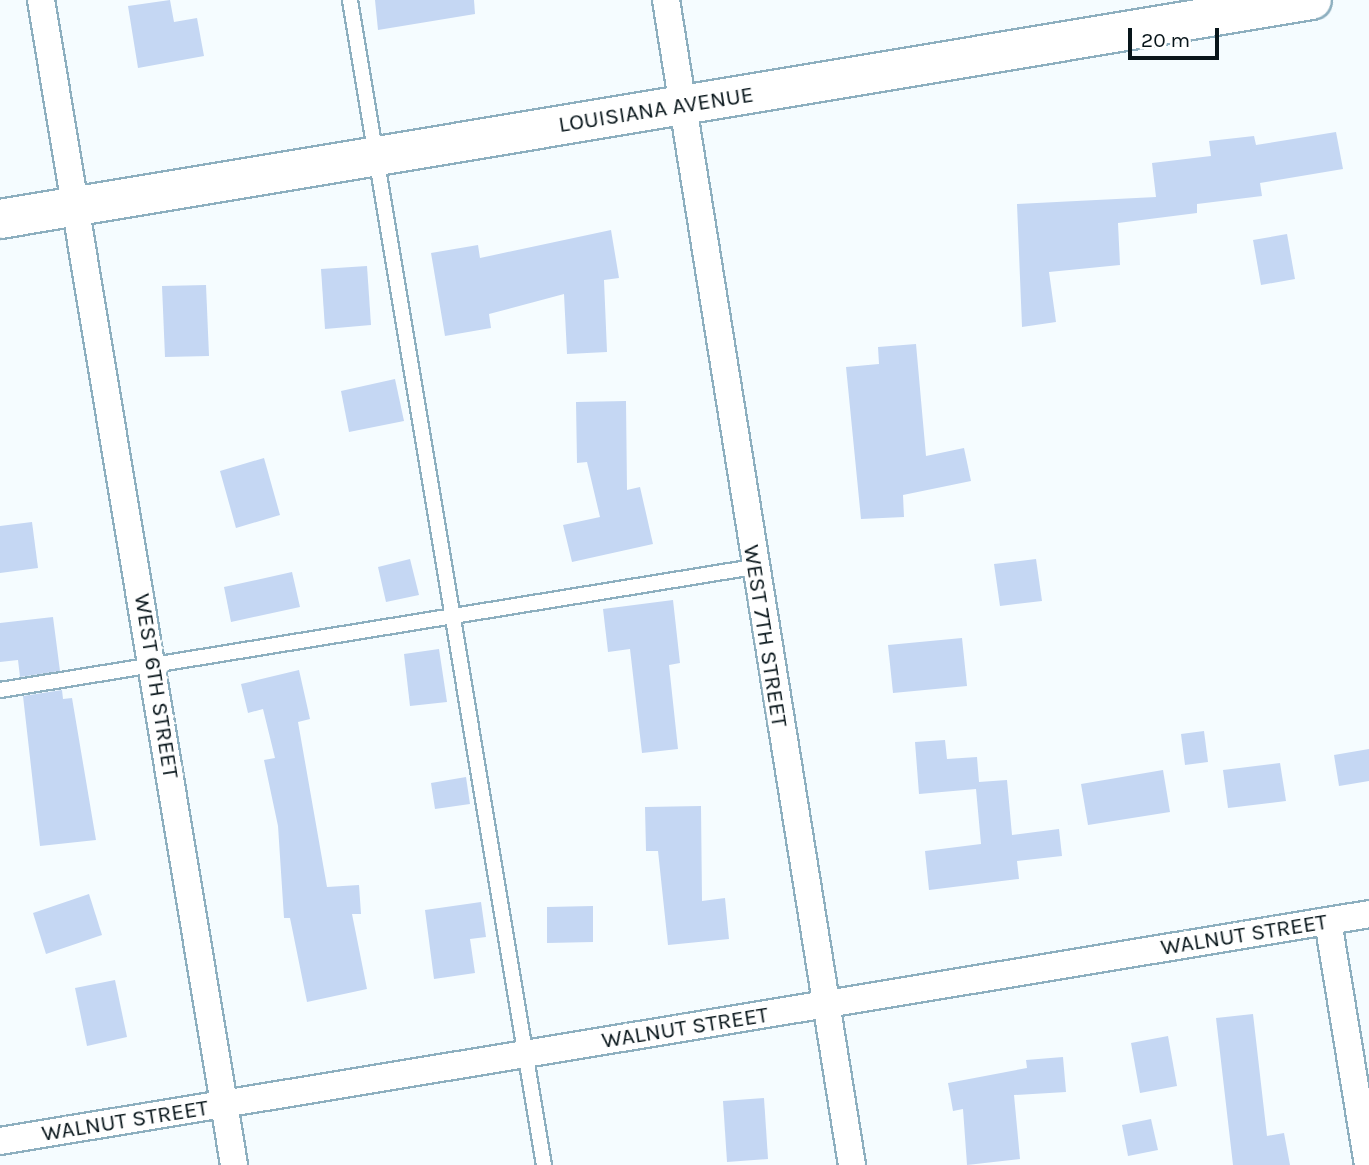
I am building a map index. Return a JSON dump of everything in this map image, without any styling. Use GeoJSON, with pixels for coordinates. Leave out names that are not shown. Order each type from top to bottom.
{"type":"FeatureCollection","features":[{"type":"Feature","properties":{"kind":"main road","name":"LOUISIANA AVENUE"},"geometry":{"type":"LineString","coordinates":[[0,219],[1312,0]]}},
{"type":"Feature","properties":{"kind":"street","name":"WEST 6TH STREET"},"geometry":{"type":"LineString","coordinates":[[41,0],[234,1165]]}},
{"type":"Feature","properties":{"kind":"street","name":"WEST 7TH STREET"},"geometry":{"type":"LineString","coordinates":[[666,0],[754,567],[852,1165]]}},
{"type":"Feature","properties":{"kind":"street","name":"WALNUT STREET"},"geometry":{"type":"LineString","coordinates":[[0,1142],[1369,914]]}},
{"type":"Feature","properties":{"kind":"street"},"geometry":{"type":"LineString","coordinates":[[1328,921],[1368,1165]]}},
{"type":"Feature","properties":{"kind":"lane"},"geometry":{"type":"LineString","coordinates":[[350,0],[544,1165]]}},
{"type":"Feature","properties":{"kind":"lane"},"geometry":{"type":"LineString","coordinates":[[0,690],[754,567]]}},
{"type":"Feature","properties":{"kind":"building"},"geometry":{"type":"Polygon","coordinates":[[[170,0],[174,22],[197,18],[204,56],[138,68],[128,6],[170,0]]]}},
{"type":"Feature","properties":{"kind":"building"},"geometry":{"type":"Polygon","coordinates":[[[375,0],[474,0],[475,14],[378,30],[375,0]]]}},
{"type":"Feature","properties":{"kind":"building"},"geometry":{"type":"Polygon","coordinates":[[[1336,132],[1343,169],[1260,183],[1262,196],[1197,204],[1197,213],[1118,223],[1120,265],[1049,272],[1056,322],[1022,327],[1017,204],[1156,197],[1152,163],[1211,156],[1209,141],[1254,136],[1256,145],[1336,132]]]}},
{"type":"Feature","properties":{"kind":"building"},"geometry":{"type":"Polygon","coordinates":[[[611,230],[619,278],[604,280],[607,352],[567,354],[564,294],[489,314],[491,328],[445,336],[431,253],[478,245],[480,258],[611,230]]]}},
{"type":"Feature","properties":{"kind":"building"},"geometry":{"type":"Polygon","coordinates":[[[1287,234],[1295,279],[1261,285],[1253,240],[1287,234]]]}},
{"type":"Feature","properties":{"kind":"building"},"geometry":{"type":"Polygon","coordinates":[[[367,266],[371,325],[325,329],[321,269],[367,266]]]}},
{"type":"Feature","properties":{"kind":"building"},"geometry":{"type":"Polygon","coordinates":[[[206,285],[209,356],[165,357],[162,286],[206,285]]]}},
{"type":"Feature","properties":{"kind":"building"},"geometry":{"type":"Polygon","coordinates":[[[916,344],[926,456],[964,448],[971,481],[903,495],[904,517],[861,519],[846,367],[879,364],[878,347],[916,344]]]}},
{"type":"Feature","properties":{"kind":"building"},"geometry":{"type":"Polygon","coordinates":[[[395,379],[404,421],[349,432],[341,391],[395,379]]]}},
{"type":"Feature","properties":{"kind":"building"},"geometry":{"type":"Polygon","coordinates":[[[626,401],[627,490],[640,487],[653,544],[572,562],[563,525],[600,517],[587,462],[577,463],[576,402],[626,401]]]}},
{"type":"Feature","properties":{"kind":"building"},"geometry":{"type":"Polygon","coordinates":[[[264,458],[280,515],[236,528],[220,471],[264,458]]]}},
{"type":"Feature","properties":{"kind":"building"},"geometry":{"type":"Polygon","coordinates":[[[32,522],[38,568],[0,573],[0,526],[32,522]]]}},
{"type":"Feature","properties":{"kind":"building"},"geometry":{"type":"Polygon","coordinates":[[[410,559],[419,595],[386,602],[378,567],[410,559]]]}},
{"type":"Feature","properties":{"kind":"building"},"geometry":{"type":"Polygon","coordinates":[[[1036,559],[1042,601],[1000,606],[994,564],[1036,559]]]}},
{"type":"Feature","properties":{"kind":"building"},"geometry":{"type":"Polygon","coordinates":[[[292,572],[300,607],[231,622],[224,587],[292,572]]]}},
{"type":"Feature","properties":{"kind":"building"},"geometry":{"type":"Polygon","coordinates":[[[673,600],[680,663],[669,665],[678,749],[642,753],[630,649],[608,652],[603,609],[673,600]]]}},
{"type":"Feature","properties":{"kind":"building"},"geometry":{"type":"Polygon","coordinates":[[[53,617],[60,671],[20,677],[18,660],[0,662],[0,623],[53,617]]]}},
{"type":"Feature","properties":{"kind":"building"},"geometry":{"type":"Polygon","coordinates":[[[962,638],[967,686],[893,693],[888,645],[962,638]]]}},
{"type":"Feature","properties":{"kind":"building"},"geometry":{"type":"Polygon","coordinates":[[[439,649],[447,702],[410,706],[404,654],[439,649]]]}},
{"type":"Feature","properties":{"kind":"building"},"geometry":{"type":"Polygon","coordinates":[[[299,670],[310,719],[298,722],[327,887],[359,885],[361,914],[352,914],[367,989],[307,1002],[290,918],[284,918],[278,826],[264,760],[275,758],[263,709],[248,713],[241,684],[299,670]]]}},
{"type":"Feature","properties":{"kind":"building"},"geometry":{"type":"Polygon","coordinates":[[[62,690],[63,699],[72,698],[96,840],[40,846],[23,696],[62,690]]]}},
{"type":"Feature","properties":{"kind":"building"},"geometry":{"type":"Polygon","coordinates":[[[1204,731],[1208,762],[1185,765],[1181,734],[1204,731]]]}},
{"type":"Feature","properties":{"kind":"building"},"geometry":{"type":"Polygon","coordinates":[[[945,740],[947,759],[977,757],[979,782],[1007,780],[1012,835],[1059,829],[1062,856],[1017,861],[1019,879],[929,890],[925,851],[981,844],[976,789],[919,794],[915,742],[945,740]]]}},
{"type":"Feature","properties":{"kind":"building"},"geometry":{"type":"Polygon","coordinates":[[[1369,749],[1369,781],[1339,786],[1334,755],[1369,749]]]}},
{"type":"Feature","properties":{"kind":"building"},"geometry":{"type":"Polygon","coordinates":[[[1280,763],[1286,801],[1228,808],[1223,770],[1280,763]]]}},
{"type":"Feature","properties":{"kind":"building"},"geometry":{"type":"Polygon","coordinates":[[[1163,770],[1170,812],[1088,825],[1081,784],[1163,770]]]}},
{"type":"Feature","properties":{"kind":"building"},"geometry":{"type":"Polygon","coordinates":[[[466,777],[470,804],[435,809],[431,783],[466,777]]]}},
{"type":"Feature","properties":{"kind":"building"},"geometry":{"type":"Polygon","coordinates":[[[701,806],[702,901],[725,898],[729,939],[668,945],[658,851],[646,851],[645,807],[701,806]]]}},
{"type":"Feature","properties":{"kind":"building"},"geometry":{"type":"Polygon","coordinates":[[[89,894],[102,935],[46,954],[33,913],[89,894]]]}},
{"type":"Feature","properties":{"kind":"building"},"geometry":{"type":"Polygon","coordinates":[[[481,902],[486,937],[470,939],[475,973],[434,979],[425,910],[481,902]]]}},
{"type":"Feature","properties":{"kind":"building"},"geometry":{"type":"Polygon","coordinates":[[[593,906],[593,942],[547,943],[547,907],[593,906]]]}},
{"type":"Feature","properties":{"kind":"building"},"geometry":{"type":"Polygon","coordinates":[[[115,980],[127,1037],[87,1046],[75,988],[115,980]]]}},
{"type":"Feature","properties":{"kind":"building"},"geometry":{"type":"Polygon","coordinates":[[[1253,1014],[1267,1136],[1284,1133],[1290,1165],[1233,1165],[1216,1018],[1253,1014]]]}},
{"type":"Feature","properties":{"kind":"building"},"geometry":{"type":"Polygon","coordinates":[[[1168,1036],[1177,1086],[1140,1093],[1131,1043],[1168,1036]]]}},
{"type":"Feature","properties":{"kind":"building"},"geometry":{"type":"Polygon","coordinates":[[[1063,1057],[1066,1092],[1014,1095],[1020,1159],[967,1165],[963,1109],[953,1111],[948,1083],[1027,1068],[1026,1060],[1063,1057]]]}},
{"type":"Feature","properties":{"kind":"building"},"geometry":{"type":"Polygon","coordinates":[[[764,1098],[768,1159],[727,1162],[723,1101],[764,1098]]]}},
{"type":"Feature","properties":{"kind":"building"},"geometry":{"type":"Polygon","coordinates":[[[1151,1119],[1158,1150],[1128,1156],[1122,1125],[1151,1119]]]}}]}
